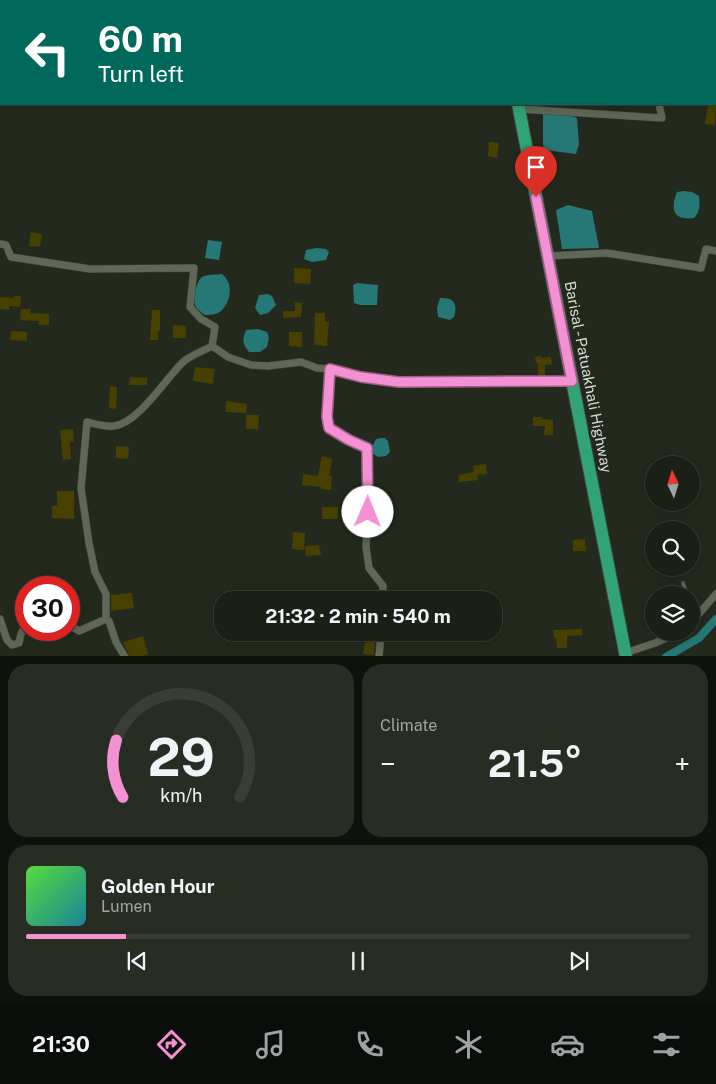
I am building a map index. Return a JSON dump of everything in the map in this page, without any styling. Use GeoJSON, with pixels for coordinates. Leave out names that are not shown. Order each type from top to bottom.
{"type":"FeatureCollection","features":[{"type":"Feature","properties":{"kind":"highway","name":"Barisal - Patuakhali Highway"},"geometry":{"type":"LineString","coordinates":[[519,106],[625,655]]}},
{"type":"Feature","properties":{"kind":"street"},"geometry":{"type":"LineString","coordinates":[[519,106],[662,118],[659,105]]}},
{"type":"Feature","properties":{"kind":"street"},"geometry":{"type":"LineString","coordinates":[[0,244],[6,245],[12,257],[90,269],[194,268],[190,307],[201,319],[215,327],[212,346]]}},
{"type":"Feature","properties":{"kind":"street"},"geometry":{"type":"LineString","coordinates":[[548,256],[607,253],[701,268],[706,250],[716,250]]}},
{"type":"Feature","properties":{"kind":"street"},"geometry":{"type":"LineString","coordinates":[[212,346],[228,357],[251,364],[268,366],[301,362],[317,368],[330,369],[361,377],[399,382],[572,381]]}},
{"type":"Feature","properties":{"kind":"street"},"geometry":{"type":"LineString","coordinates":[[125,656],[116,642],[109,622],[106,619],[106,594],[95,572],[88,543],[81,488],[87,422],[105,426],[116,426],[135,416],[183,362],[212,346]]}},
{"type":"Feature","properties":{"kind":"street"},"geometry":{"type":"LineString","coordinates":[[330,369],[327,417],[329,428],[367,448],[369,495],[367,554],[369,568],[383,586],[383,591]]}},
{"type":"Feature","properties":{"kind":"street"},"geometry":{"type":"LineString","coordinates":[[700,613],[716,594]]}},
{"type":"Feature","properties":{"kind":"street"},"geometry":{"type":"LineString","coordinates":[[0,619],[3,640],[12,644],[19,643],[19,641]]}},
{"type":"Feature","properties":{"kind":"street"},"geometry":{"type":"LineString","coordinates":[[80,631],[106,619]]}},
{"type":"Feature","properties":{"kind":"street"},"geometry":{"type":"LineString","coordinates":[[379,656],[380,641]]}},
{"type":"Feature","properties":{"kind":"street"},"geometry":{"type":"LineString","coordinates":[[625,655],[660,641]]}},
{"type":"Feature","properties":{"kind":"water"},"geometry":{"type":"Polygon","coordinates":[[[543,113],[564,113],[577,118],[579,144],[576,154],[545,150],[543,147],[543,113]]]}},
{"type":"Feature","properties":{"kind":"water"},"geometry":{"type":"Polygon","coordinates":[[[677,192],[692,192],[699,196],[699,208],[694,218],[681,218],[675,212],[674,204],[677,192]]]}},
{"type":"Feature","properties":{"kind":"water"},"geometry":{"type":"Polygon","coordinates":[[[568,205],[592,211],[599,248],[562,249],[556,210],[568,205]]]}},
{"type":"Feature","properties":{"kind":"water"},"geometry":{"type":"Polygon","coordinates":[[[208,240],[222,242],[219,260],[205,258],[208,240]]]}},
{"type":"Feature","properties":{"kind":"water"},"geometry":{"type":"Polygon","coordinates":[[[326,249],[329,252],[326,260],[312,262],[304,259],[306,250],[326,249]]]}},
{"type":"Feature","properties":{"kind":"water"},"geometry":{"type":"Polygon","coordinates":[[[222,274],[230,287],[227,303],[219,312],[205,315],[197,309],[195,304],[196,287],[204,276],[222,274]]]}},
{"type":"Feature","properties":{"kind":"water"},"geometry":{"type":"Polygon","coordinates":[[[357,283],[378,285],[377,305],[354,303],[353,285],[357,283]]]}},
{"type":"Feature","properties":{"kind":"water"},"geometry":{"type":"Polygon","coordinates":[[[268,294],[272,296],[276,305],[268,313],[260,315],[255,308],[259,295],[268,294]]]}},
{"type":"Feature","properties":{"kind":"water"},"geometry":{"type":"Polygon","coordinates":[[[440,298],[449,299],[454,302],[454,317],[450,320],[438,317],[437,308],[440,298]]]}},
{"type":"Feature","properties":{"kind":"water"},"geometry":{"type":"Polygon","coordinates":[[[258,329],[267,332],[269,338],[267,347],[260,352],[249,352],[243,341],[246,330],[258,329]]]}},
{"type":"Feature","properties":{"kind":"water"},"geometry":{"type":"Polygon","coordinates":[[[385,438],[388,441],[390,452],[386,456],[378,457],[372,453],[372,447],[376,439],[385,438]]]}},
{"type":"Feature","properties":{"kind":"building"},"geometry":{"type":"Polygon","coordinates":[[[708,105],[716,105],[715,125],[705,124],[708,105]]]}},
{"type":"Feature","properties":{"kind":"building"},"geometry":{"type":"Polygon","coordinates":[[[489,142],[499,143],[497,158],[488,156],[489,142]]]}},
{"type":"Feature","properties":{"kind":"building"},"geometry":{"type":"Polygon","coordinates":[[[31,232],[42,234],[40,247],[29,246],[31,232]]]}},
{"type":"Feature","properties":{"kind":"building"},"geometry":{"type":"Polygon","coordinates":[[[294,268],[311,269],[310,284],[294,283],[294,268]]]}},
{"type":"Feature","properties":{"kind":"building"},"geometry":{"type":"Polygon","coordinates":[[[14,296],[21,296],[20,307],[9,306],[9,310],[0,309],[0,297],[14,298],[14,296]]]}},
{"type":"Feature","properties":{"kind":"building"},"geometry":{"type":"Polygon","coordinates":[[[295,302],[302,303],[301,317],[283,318],[283,311],[295,311],[295,302]]]}},
{"type":"Feature","properties":{"kind":"building"},"geometry":{"type":"Polygon","coordinates":[[[21,309],[31,309],[30,313],[49,314],[49,325],[39,325],[39,321],[20,320],[21,309]]]}},
{"type":"Feature","properties":{"kind":"building"},"geometry":{"type":"Polygon","coordinates":[[[152,310],[160,310],[158,340],[150,340],[152,310]]]}},
{"type":"Feature","properties":{"kind":"building"},"geometry":{"type":"Polygon","coordinates":[[[315,313],[325,313],[325,322],[329,322],[327,346],[314,345],[315,313]]]}},
{"type":"Feature","properties":{"kind":"building"},"geometry":{"type":"Polygon","coordinates":[[[173,325],[186,326],[186,338],[173,338],[173,325]]]}},
{"type":"Feature","properties":{"kind":"building"},"geometry":{"type":"Polygon","coordinates":[[[11,331],[27,332],[27,341],[10,340],[11,331]]]}},
{"type":"Feature","properties":{"kind":"building"},"geometry":{"type":"Polygon","coordinates":[[[289,332],[302,332],[302,347],[289,346],[289,332]]]}},
{"type":"Feature","properties":{"kind":"building"},"geometry":{"type":"Polygon","coordinates":[[[541,356],[541,358],[551,357],[552,364],[545,365],[545,376],[538,376],[538,363],[536,363],[535,357],[541,356]]]}},
{"type":"Feature","properties":{"kind":"building"},"geometry":{"type":"Polygon","coordinates":[[[195,367],[215,369],[213,384],[193,381],[195,367]]]}},
{"type":"Feature","properties":{"kind":"building"},"geometry":{"type":"Polygon","coordinates":[[[130,377],[147,378],[147,385],[129,385],[130,377]]]}},
{"type":"Feature","properties":{"kind":"building"},"geometry":{"type":"Polygon","coordinates":[[[110,386],[117,387],[116,409],[109,408],[110,386]]]}},
{"type":"Feature","properties":{"kind":"building"},"geometry":{"type":"Polygon","coordinates":[[[226,401],[247,404],[246,413],[226,412],[226,401]]]}},
{"type":"Feature","properties":{"kind":"building"},"geometry":{"type":"Polygon","coordinates":[[[246,415],[259,415],[258,429],[246,429],[246,415]]]}},
{"type":"Feature","properties":{"kind":"building"},"geometry":{"type":"Polygon","coordinates":[[[533,417],[553,420],[553,435],[544,435],[545,426],[533,426],[533,417]]]}},
{"type":"Feature","properties":{"kind":"building"},"geometry":{"type":"Polygon","coordinates":[[[73,429],[74,441],[70,442],[71,459],[63,460],[60,430],[73,429]]]}},
{"type":"Feature","properties":{"kind":"building"},"geometry":{"type":"Polygon","coordinates":[[[116,446],[129,447],[128,459],[116,458],[116,446]]]}},
{"type":"Feature","properties":{"kind":"building"},"geometry":{"type":"Polygon","coordinates":[[[322,456],[332,459],[329,476],[332,476],[331,490],[302,485],[303,474],[318,476],[322,456]]]}},
{"type":"Feature","properties":{"kind":"building"},"geometry":{"type":"Polygon","coordinates":[[[486,464],[487,474],[477,475],[478,480],[459,482],[458,475],[474,472],[473,466],[486,464]]]}},
{"type":"Feature","properties":{"kind":"building"},"geometry":{"type":"Polygon","coordinates":[[[57,491],[74,491],[74,519],[52,518],[52,506],[57,506],[57,491]]]}},
{"type":"Feature","properties":{"kind":"building"},"geometry":{"type":"Polygon","coordinates":[[[322,507],[338,507],[338,519],[322,519],[322,507]]]}},
{"type":"Feature","properties":{"kind":"building"},"geometry":{"type":"Polygon","coordinates":[[[293,532],[305,533],[304,550],[292,549],[293,532]]]}},
{"type":"Feature","properties":{"kind":"building"},"geometry":{"type":"Polygon","coordinates":[[[585,539],[586,551],[573,551],[573,540],[585,539]]]}},
{"type":"Feature","properties":{"kind":"building"},"geometry":{"type":"Polygon","coordinates":[[[319,545],[321,555],[306,556],[305,546],[319,545]]]}},
{"type":"Feature","properties":{"kind":"building"},"geometry":{"type":"Polygon","coordinates":[[[132,593],[134,608],[111,611],[111,595],[132,593]]]}},
{"type":"Feature","properties":{"kind":"building"},"geometry":{"type":"Polygon","coordinates":[[[582,629],[582,635],[567,636],[567,648],[557,648],[553,630],[582,629]]]}},
{"type":"Feature","properties":{"kind":"building"},"geometry":{"type":"Polygon","coordinates":[[[143,636],[148,654],[130,656],[123,642],[143,636]]]}},
{"type":"Feature","properties":{"kind":"building"},"geometry":{"type":"Polygon","coordinates":[[[365,641],[375,641],[374,655],[363,654],[365,641]]]}},
{"type":"Feature","properties":{"kind":"waterway"},"geometry":{"type":"LineString","coordinates":[[668,656],[699,638],[716,619]]}},
{"type":"Feature","properties":{"kind":"route"},"geometry":{"type":"LineString","coordinates":[[368,512],[367,448],[329,428],[327,417],[330,369],[361,377],[399,382],[572,381],[536,197]]}}]}
